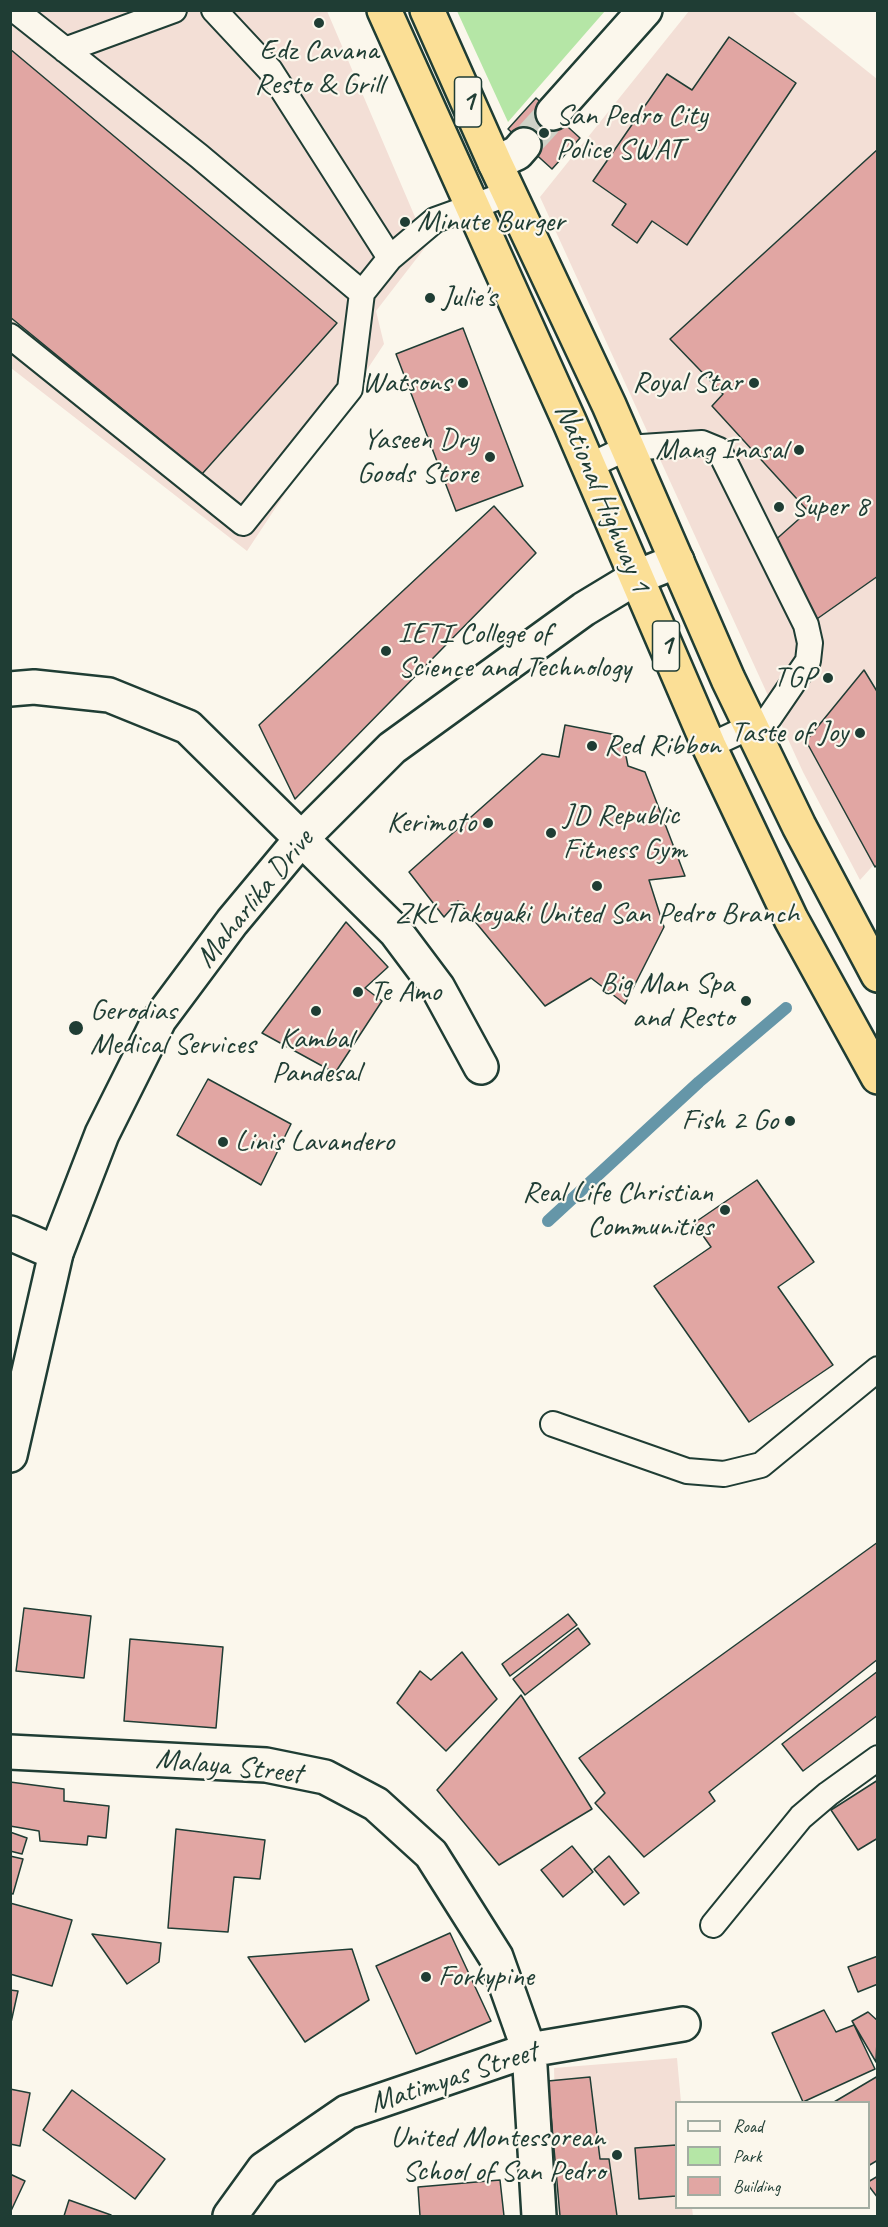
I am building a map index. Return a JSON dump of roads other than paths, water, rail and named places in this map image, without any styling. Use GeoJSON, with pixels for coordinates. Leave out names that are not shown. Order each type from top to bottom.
{"type":"FeatureCollection","features":[{"type":"Feature","properties":{"kind":"highway","name":"National Highway 1"},"geometry":{"type":"LineString","coordinates":[[384,10],[589,466],[709,746],[790,919],[878,1077]]}},
{"type":"Feature","properties":{"kind":"highway","name":"National Highway 1"},"geometry":{"type":"LineString","coordinates":[[427,10],[495,163],[609,405],[751,727],[799,825],[878,975]]}},
{"type":"Feature","properties":{"kind":"street"},"geometry":{"type":"LineString","coordinates":[[553,113],[645,10]]}},
{"type":"Feature","properties":{"kind":"street"},"geometry":{"type":"LineString","coordinates":[[495,163],[517,153],[524,144]]}},
{"type":"Feature","properties":{"kind":"street","name":"Maharlika Drive"},"geometry":{"type":"LineString","coordinates":[[10,1455],[56,1253],[102,1134],[159,1020],[232,922],[302,838],[393,748],[568,620],[637,577],[677,561]]}},
{"type":"Feature","properties":{"kind":"street"},"geometry":{"type":"LineString","coordinates":[[10,689],[34,687],[109,695],[188,728],[396,932],[438,988],[481,1067]]}},
{"type":"Feature","properties":{"kind":"street"},"geometry":{"type":"LineString","coordinates":[[10,1233],[56,1253]]}},
{"type":"Feature","properties":{"kind":"street","name":"Malaya Street"},"geometry":{"type":"LineString","coordinates":[[10,1752],[266,1765],[325,1777],[376,1803],[431,1854],[496,1957],[529,2050],[539,2217]]}},
{"type":"Feature","properties":{"kind":"street","name":"Matimyas Street"},"geometry":{"type":"LineString","coordinates":[[230,2217],[264,2169],[347,2112],[529,2050],[683,2024]]}},
{"type":"Feature","properties":{"kind":"lane"},"geometry":{"type":"LineString","coordinates":[[15,10],[199,156],[362,293]]}},
{"type":"Feature","properties":{"kind":"lane"},"geometry":{"type":"LineString","coordinates":[[65,50],[174,10]]}},
{"type":"Feature","properties":{"kind":"lane"},"geometry":{"type":"LineString","coordinates":[[214,10],[270,70],[390,258]]}},
{"type":"Feature","properties":{"kind":"lane"},"geometry":{"type":"LineString","coordinates":[[10,336],[243,523],[350,389],[362,293],[390,258],[435,220],[510,193]]}},
{"type":"Feature","properties":{"kind":"lane"},"geometry":{"type":"LineString","coordinates":[[589,466],[627,448],[702,443],[719,450],[806,625],[810,643],[808,661],[769,718],[709,746]]}},
{"type":"Feature","properties":{"kind":"lane"},"geometry":{"type":"LineString","coordinates":[[553,1424],[687,1471],[724,1474],[761,1465],[878,1369]]}},
{"type":"Feature","properties":{"kind":"lane"},"geometry":{"type":"LineString","coordinates":[[712,1924],[801,1817],[828,1794],[878,1758]]}},
{"type":"Feature","properties":{"kind":"waterway"},"geometry":{"type":"LineString","coordinates":[[548,1221],[699,1082],[786,1008]]}},
{"type":"Feature","properties":{"kind":"tunnel"},"geometry":{"type":"LineString","coordinates":[[524,145],[553,113]]}},
{"type":"Feature","properties":{"kind":"place","name":"Edz Cavana Resto & Grill"},"geometry":{"type":"Point","coordinates":[319,23]}},
{"type":"Feature","properties":{"kind":"place","name":"San Pedro City Police SWAT"},"geometry":{"type":"Point","coordinates":[544,133]}},
{"type":"Feature","properties":{"kind":"place","name":"Minute Burger"},"geometry":{"type":"Point","coordinates":[405,222]}},
{"type":"Feature","properties":{"kind":"place","name":"Julie's"},"geometry":{"type":"Point","coordinates":[430,298]}},
{"type":"Feature","properties":{"kind":"place","name":"Watsons"},"geometry":{"type":"Point","coordinates":[463,383]}},
{"type":"Feature","properties":{"kind":"place","name":"Royal Star"},"geometry":{"type":"Point","coordinates":[754,383]}},
{"type":"Feature","properties":{"kind":"place","name":"Mang Inasal"},"geometry":{"type":"Point","coordinates":[799,450]}},
{"type":"Feature","properties":{"kind":"place","name":"Yaseen Dry Goods Store"},"geometry":{"type":"Point","coordinates":[490,457]}},
{"type":"Feature","properties":{"kind":"place","name":"Super 8"},"geometry":{"type":"Point","coordinates":[779,507]}},
{"type":"Feature","properties":{"kind":"place","name":"IETI College of Science and Technology"},"geometry":{"type":"Point","coordinates":[386,651]}},
{"type":"Feature","properties":{"kind":"place","name":"TGP"},"geometry":{"type":"Point","coordinates":[828,678]}},
{"type":"Feature","properties":{"kind":"place","name":"Taste of Joy"},"geometry":{"type":"Point","coordinates":[860,733]}},
{"type":"Feature","properties":{"kind":"place","name":"Red Ribbon"},"geometry":{"type":"Point","coordinates":[592,746]}},
{"type":"Feature","properties":{"kind":"place","name":"Kerimoto"},"geometry":{"type":"Point","coordinates":[488,823]}},
{"type":"Feature","properties":{"kind":"place","name":"JD Republic Fitness Gym"},"geometry":{"type":"Point","coordinates":[551,833]}},
{"type":"Feature","properties":{"kind":"place","name":"ZKL Takoyaki United San Pedro Branch"},"geometry":{"type":"Point","coordinates":[597,886]}},
{"type":"Feature","properties":{"kind":"place","name":"Te Amo"},"geometry":{"type":"Point","coordinates":[358,992]}},
{"type":"Feature","properties":{"kind":"place","name":"Big Man Spa and Resto"},"geometry":{"type":"Point","coordinates":[746,1001]}},
{"type":"Feature","properties":{"kind":"place","name":"Kambal Pandesal"},"geometry":{"type":"Point","coordinates":[316,1011]}},
{"type":"Feature","properties":{"kind":"place","name":"Gerodias Medical Services"},"geometry":{"type":"Point","coordinates":[76,1028]}},
{"type":"Feature","properties":{"kind":"place","name":"Fish 2 Go"},"geometry":{"type":"Point","coordinates":[790,1121]}},
{"type":"Feature","properties":{"kind":"place","name":"Linis Lavandero"},"geometry":{"type":"Point","coordinates":[223,1142]}},
{"type":"Feature","properties":{"kind":"place","name":"Real Life Christian Communities"},"geometry":{"type":"Point","coordinates":[725,1210]}},
{"type":"Feature","properties":{"kind":"place","name":"Forkypine"},"geometry":{"type":"Point","coordinates":[426,1977]}},
{"type":"Feature","properties":{"kind":"place","name":"United Montessorean School of San Pedro"},"geometry":{"type":"Point","coordinates":[617,2155]}}]}
